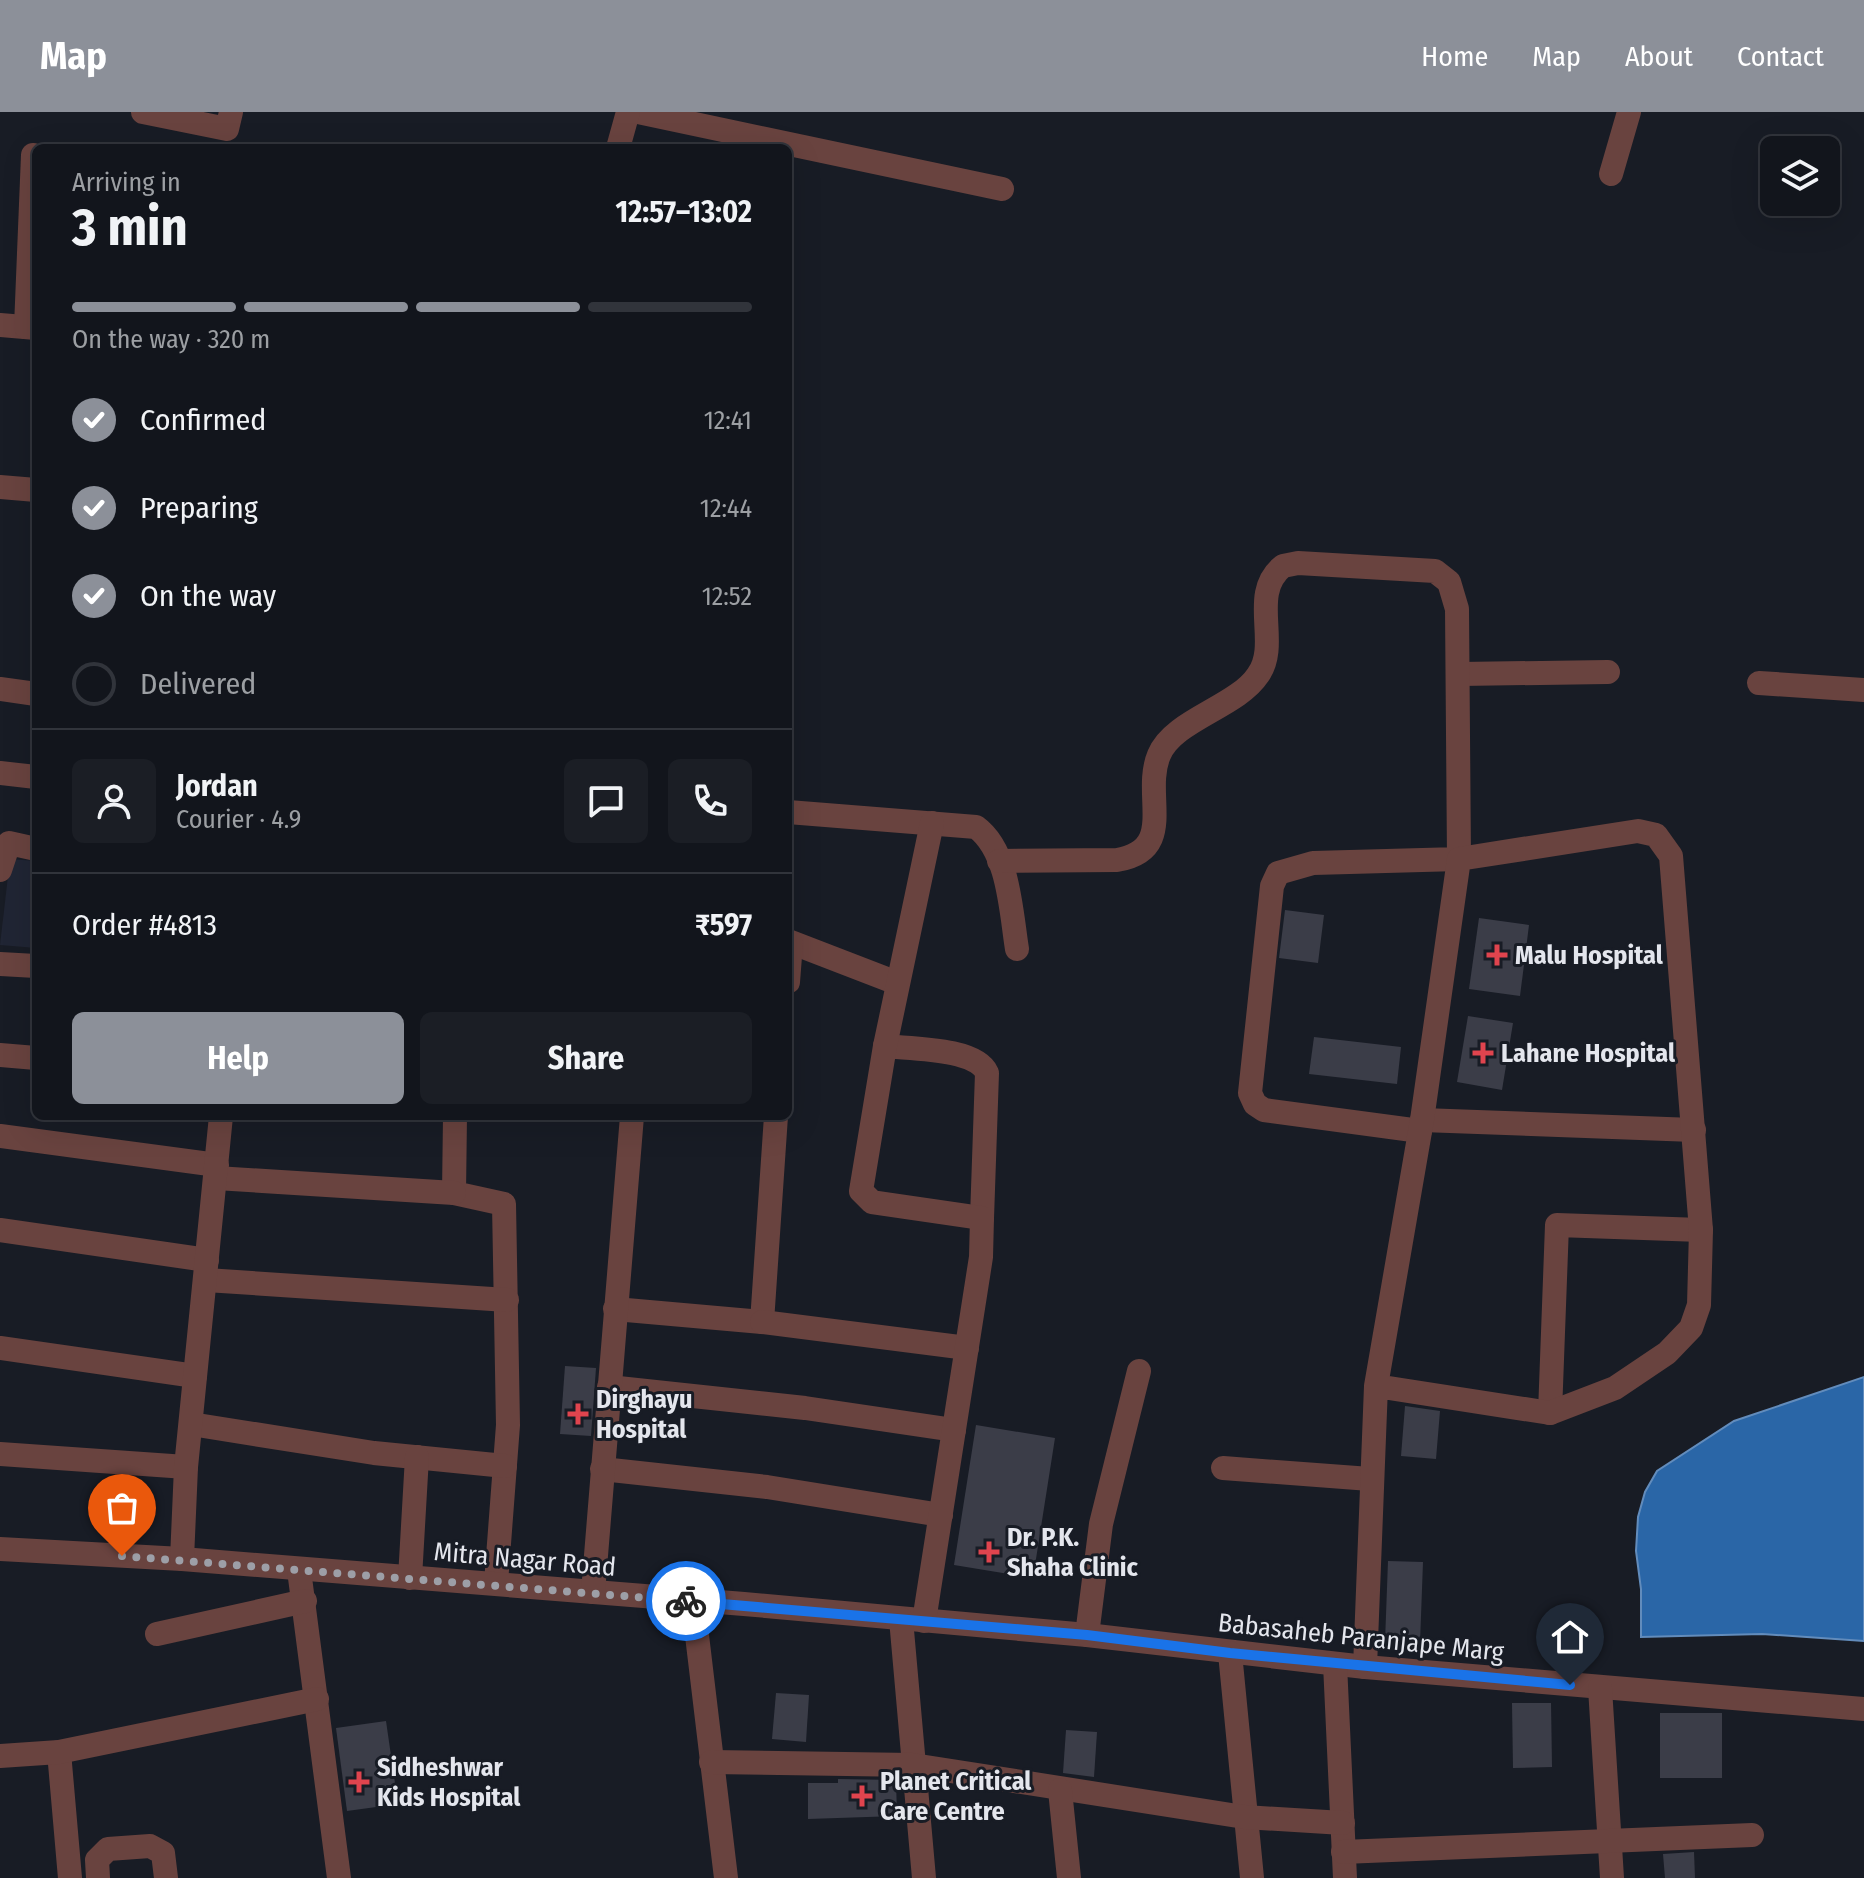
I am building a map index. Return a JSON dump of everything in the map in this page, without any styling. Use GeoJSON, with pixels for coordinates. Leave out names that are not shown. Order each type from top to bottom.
{"type":"FeatureCollection","features":[{"type":"Feature","properties":{"kind":"street"},"geometry":{"type":"LineString","coordinates":[[143,112],[227,129],[231,112]]}},
{"type":"Feature","properties":{"kind":"street"},"geometry":{"type":"LineString","coordinates":[[619,144],[628,112]]}},
{"type":"Feature","properties":{"kind":"street"},"geometry":{"type":"LineString","coordinates":[[638,112],[789,144]]}},
{"type":"Feature","properties":{"kind":"street"},"geometry":{"type":"LineString","coordinates":[[1611,174],[1629,112]]}},
{"type":"Feature","properties":{"kind":"street"},"geometry":{"type":"LineString","coordinates":[[792,145],[1002,189]]}},
{"type":"Feature","properties":{"kind":"street"},"geometry":{"type":"LineString","coordinates":[[0,325],[31,328],[32,242]]}},
{"type":"Feature","properties":{"kind":"street"},"geometry":{"type":"LineString","coordinates":[[0,487],[32,490]]}},
{"type":"Feature","properties":{"kind":"street"},"geometry":{"type":"LineString","coordinates":[[999,861],[1117,860],[1136,857],[1148,847],[1153,831],[1158,756],[1167,741],[1247,688],[1259,675],[1265,661],[1268,583],[1283,566],[1298,563],[1435,571],[1449,582],[1455,594],[1460,674],[1459,859],[1421,1126],[1376,1386],[1365,1667]]}},
{"type":"Feature","properties":{"kind":"street"},"geometry":{"type":"LineString","coordinates":[[1460,674],[1608,672]]}},
{"type":"Feature","properties":{"kind":"street"},"geometry":{"type":"LineString","coordinates":[[1759,683],[1864,690]]}},
{"type":"Feature","properties":{"kind":"street"},"geometry":{"type":"LineString","coordinates":[[0,689],[32,693]]}},
{"type":"Feature","properties":{"kind":"street"},"geometry":{"type":"LineString","coordinates":[[0,773],[32,777]]}},
{"type":"Feature","properties":{"kind":"street"},"geometry":{"type":"LineString","coordinates":[[792,812],[976,827],[992,843],[999,861],[1017,949]]}},
{"type":"Feature","properties":{"kind":"street"},"geometry":{"type":"LineString","coordinates":[[932,823],[897,983],[861,1183],[864,1198],[872,1202],[982,1218]]}},
{"type":"Feature","properties":{"kind":"street"},"geometry":{"type":"LineString","coordinates":[[1376,1386],[1550,1413],[1615,1388],[1667,1353],[1691,1328],[1699,1305],[1701,1230],[1694,1130],[1671,856],[1665,843],[1656,835],[1638,831],[1459,859],[1313,863],[1278,873],[1272,886],[1250,1093],[1255,1104],[1264,1110],[1421,1126],[1694,1130]]}},
{"type":"Feature","properties":{"kind":"street"},"geometry":{"type":"LineString","coordinates":[[0,870],[5,841],[32,848]]}},
{"type":"Feature","properties":{"kind":"street"},"geometry":{"type":"LineString","coordinates":[[792,943],[897,983]]}},
{"type":"Feature","properties":{"kind":"street"},"geometry":{"type":"LineString","coordinates":[[0,964],[32,966]]}},
{"type":"Feature","properties":{"kind":"street"},"geometry":{"type":"LineString","coordinates":[[885,1046],[971,1057],[984,1065],[987,1073],[981,1257],[941,1515],[912,1620],[913,1765],[924,1878]]}},
{"type":"Feature","properties":{"kind":"street"},"geometry":{"type":"LineString","coordinates":[[0,1055],[32,1058]]}},
{"type":"Feature","properties":{"kind":"street"},"geometry":{"type":"LineString","coordinates":[[182,1559],[186,1467],[221,1120]]}},
{"type":"Feature","properties":{"kind":"street"},"geometry":{"type":"LineString","coordinates":[[454,1193],[455,1120]]}},
{"type":"Feature","properties":{"kind":"street"},"geometry":{"type":"LineString","coordinates":[[593,1592],[632,1120]]}},
{"type":"Feature","properties":{"kind":"street"},"geometry":{"type":"LineString","coordinates":[[762,1322],[776,1120]]}},
{"type":"Feature","properties":{"kind":"street"},"geometry":{"type":"LineString","coordinates":[[0,1136],[216,1171],[454,1193],[504,1204],[507,1300],[505,1466],[496,1583]]}},
{"type":"Feature","properties":{"kind":"street"},"geometry":{"type":"LineString","coordinates":[[1550,1413],[1557,1225],[1701,1230]]}},
{"type":"Feature","properties":{"kind":"street"},"geometry":{"type":"LineString","coordinates":[[0,1230],[206,1270],[507,1300]]}},
{"type":"Feature","properties":{"kind":"street"},"geometry":{"type":"LineString","coordinates":[[615,1309],[762,1322],[967,1348]]}},
{"type":"Feature","properties":{"kind":"street"},"geometry":{"type":"LineString","coordinates":[[0,1348],[195,1376]]}},
{"type":"Feature","properties":{"kind":"street"},"geometry":{"type":"LineString","coordinates":[[1087,1635],[1101,1524],[1139,1371]]}},
{"type":"Feature","properties":{"kind":"street"},"geometry":{"type":"LineString","coordinates":[[609,1387],[805,1408],[954,1430]]}},
{"type":"Feature","properties":{"kind":"street"},"geometry":{"type":"LineString","coordinates":[[191,1424],[417,1457],[505,1466]]}},
{"type":"Feature","properties":{"kind":"street"},"geometry":{"type":"LineString","coordinates":[[0,1454],[186,1467]]}},
{"type":"Feature","properties":{"kind":"street"},"geometry":{"type":"LineString","coordinates":[[410,1578],[417,1457]]}},
{"type":"Feature","properties":{"kind":"street"},"geometry":{"type":"LineString","coordinates":[[1223,1468],[1370,1479]]}},
{"type":"Feature","properties":{"kind":"street"},"geometry":{"type":"LineString","coordinates":[[602,1469],[767,1487],[941,1515]]}},
{"type":"Feature","properties":{"kind":"street","name":"Mitra Nagar Road"},"geometry":{"type":"LineString","coordinates":[[0,1549],[182,1559],[496,1583],[1045,1632]]}},
{"type":"Feature","properties":{"kind":"street"},"geometry":{"type":"LineString","coordinates":[[299,1570],[339,1878]]}},
{"type":"Feature","properties":{"kind":"street"},"geometry":{"type":"LineString","coordinates":[[157,1634],[305,1601]]}},
{"type":"Feature","properties":{"kind":"street"},"geometry":{"type":"LineString","coordinates":[[693,1602],[726,1878]]}},
{"type":"Feature","properties":{"kind":"street","name":"Babasaheb Paranjape Marg"},"geometry":{"type":"LineString","coordinates":[[1045,1632],[1365,1667],[1864,1709]]}},
{"type":"Feature","properties":{"kind":"street"},"geometry":{"type":"LineString","coordinates":[[1230,1653],[1252,1878]]}},
{"type":"Feature","properties":{"kind":"street"},"geometry":{"type":"LineString","coordinates":[[1335,1664],[1345,1878]]}},
{"type":"Feature","properties":{"kind":"street"},"geometry":{"type":"LineString","coordinates":[[1600,1688],[1612,1878]]}},
{"type":"Feature","properties":{"kind":"street"},"geometry":{"type":"LineString","coordinates":[[0,1756],[59,1752],[317,1699]]}},
{"type":"Feature","properties":{"kind":"street"},"geometry":{"type":"LineString","coordinates":[[59,1752],[70,1878]]}},
{"type":"Feature","properties":{"kind":"street"},"geometry":{"type":"LineString","coordinates":[[711,1762],[913,1765],[1244,1817],[1343,1823]]}},
{"type":"Feature","properties":{"kind":"street"},"geometry":{"type":"LineString","coordinates":[[1060,1790],[1069,1878]]}},
{"type":"Feature","properties":{"kind":"street"},"geometry":{"type":"LineString","coordinates":[[1343,1852],[1752,1835]]}},
{"type":"Feature","properties":{"kind":"street"},"geometry":{"type":"LineString","coordinates":[[98,1878],[97,1860],[108,1849],[150,1846],[163,1853],[166,1878]]}},
{"type":"Feature","properties":{"kind":"shaded area"},"geometry":{"type":"Polygon","coordinates":[[[10,859],[32,861],[32,948],[0,945],[10,859]]]}},
{"type":"Feature","properties":{"kind":"water"},"geometry":{"type":"Polygon","coordinates":[[[1864,1377],[1864,1641],[1762,1634],[1641,1637],[1641,1589],[1636,1551],[1638,1517],[1645,1492],[1657,1471],[1734,1421],[1864,1377]]]}},
{"type":"Feature","properties":{"kind":"building"},"geometry":{"type":"Polygon","coordinates":[[[1285,910],[1324,915],[1318,963],[1279,958],[1285,910]]]}},
{"type":"Feature","properties":{"kind":"building"},"geometry":{"type":"Polygon","coordinates":[[[1479,918],[1529,925],[1520,996],[1469,989],[1479,918]]]}},
{"type":"Feature","properties":{"kind":"building"},"geometry":{"type":"Polygon","coordinates":[[[1468,1016],[1513,1023],[1502,1090],[1457,1082],[1468,1016]]]}},
{"type":"Feature","properties":{"kind":"building"},"geometry":{"type":"Polygon","coordinates":[[[1314,1037],[1401,1047],[1397,1084],[1309,1074],[1314,1037]]]}},
{"type":"Feature","properties":{"kind":"building"},"geometry":{"type":"Polygon","coordinates":[[[565,1366],[596,1368],[591,1436],[560,1434],[565,1366]]]}},
{"type":"Feature","properties":{"kind":"building"},"geometry":{"type":"Polygon","coordinates":[[[1405,1406],[1440,1411],[1436,1459],[1401,1456],[1405,1406]]]}},
{"type":"Feature","properties":{"kind":"building"},"geometry":{"type":"Polygon","coordinates":[[[976,1425],[1055,1438],[1033,1578],[954,1565],[976,1425]]]}},
{"type":"Feature","properties":{"kind":"building"},"geometry":{"type":"Polygon","coordinates":[[[1388,1561],[1423,1562],[1420,1643],[1385,1642],[1388,1561]]]}},
{"type":"Feature","properties":{"kind":"building"},"geometry":{"type":"Polygon","coordinates":[[[776,1693],[809,1695],[806,1742],[772,1739],[776,1693]]]}},
{"type":"Feature","properties":{"kind":"building"},"geometry":{"type":"Polygon","coordinates":[[[1512,1703],[1551,1703],[1552,1767],[1513,1768],[1512,1703]]]}},
{"type":"Feature","properties":{"kind":"building"},"geometry":{"type":"Polygon","coordinates":[[[1660,1713],[1722,1713],[1722,1778],[1660,1778],[1660,1713]]]}},
{"type":"Feature","properties":{"kind":"building"},"geometry":{"type":"Polygon","coordinates":[[[386,1721],[398,1804],[347,1811],[336,1728],[386,1721]]]}},
{"type":"Feature","properties":{"kind":"building"},"geometry":{"type":"Polygon","coordinates":[[[1066,1730],[1097,1732],[1094,1777],[1063,1773],[1066,1730]]]}},
{"type":"Feature","properties":{"kind":"building"},"geometry":{"type":"Polygon","coordinates":[[[838,1779],[896,1780],[897,1816],[808,1819],[808,1783],[838,1783],[838,1779]]]}},
{"type":"Feature","properties":{"kind":"building"},"geometry":{"type":"Polygon","coordinates":[[[1694,1852],[1695,1878],[1665,1878],[1663,1854],[1694,1852]]]}},
{"type":"Feature","properties":{"kind":"way so far"},"geometry":{"type":"LineString","coordinates":[[122,1556],[505,1584],[686,1601]]}},
{"type":"Feature","properties":{"kind":"place","name":"Malu Hospital"},"geometry":{"type":"Point","coordinates":[1497,955]}},
{"type":"Feature","properties":{"kind":"place","name":"Lahane Hospital"},"geometry":{"type":"Point","coordinates":[1483,1053]}},
{"type":"Feature","properties":{"kind":"place","name":"Dirghayu Hospital"},"geometry":{"type":"Point","coordinates":[578,1414]}},
{"type":"Feature","properties":{"kind":"place","name":"Dr. P.K. Shaha Clinic"},"geometry":{"type":"Point","coordinates":[989,1552]}},
{"type":"Feature","properties":{"kind":"place","name":"Sidheshwar Kids Hospital"},"geometry":{"type":"Point","coordinates":[359,1782]}},
{"type":"Feature","properties":{"kind":"place","name":"Planet Critical Care Centre"},"geometry":{"type":"Point","coordinates":[862,1796]}},
{"type":"Feature","properties":{"kind":"route"},"geometry":{"type":"LineString","coordinates":[[686,1601],[1087,1635],[1365,1667],[1570,1685]]}}]}
